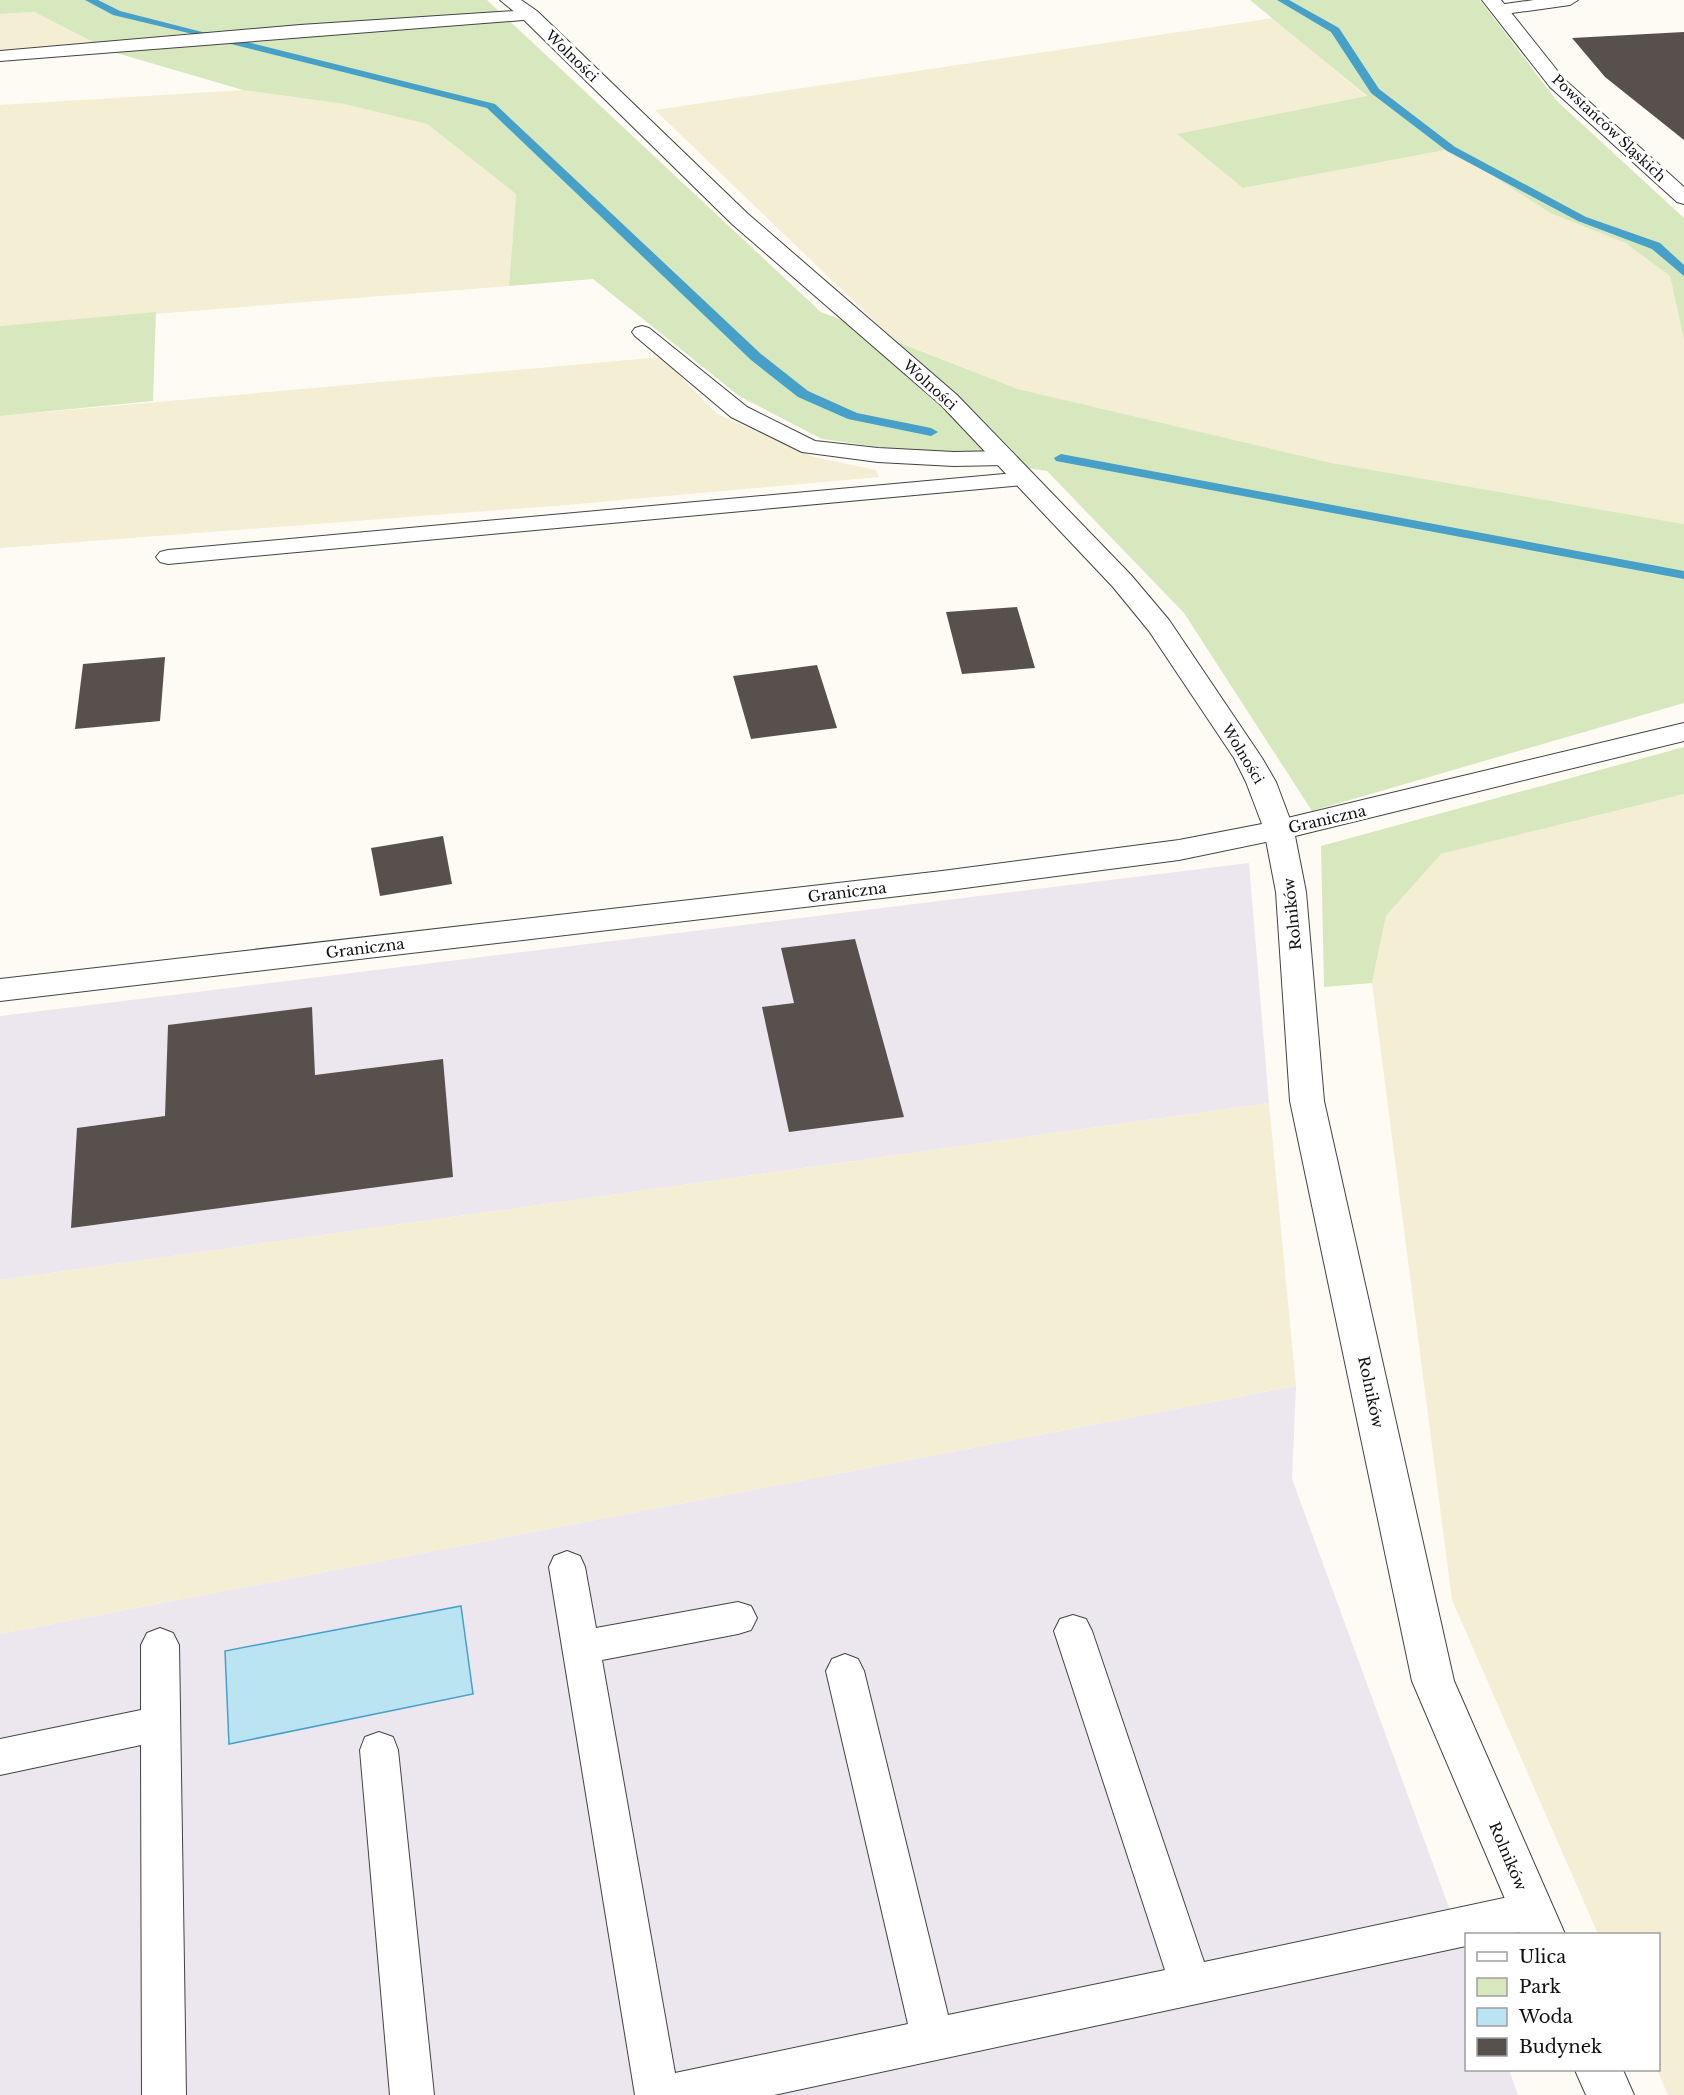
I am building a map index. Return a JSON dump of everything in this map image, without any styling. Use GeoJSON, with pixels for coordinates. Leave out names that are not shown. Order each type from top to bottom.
{"type":"FeatureCollection","features":[{"type":"Feature","properties":{"kind":"street","name":"Wolności"},"geometry":{"type":"LineString","coordinates":[[509,0],[530,15],[740,219],[949,400],[1122,581],[1159,626],[1248,758],[1262,782],[1278,830]]}},
{"type":"Feature","properties":{"kind":"street","name":"Powstańców Śląskich"},"geometry":{"type":"LineString","coordinates":[[1494,5],[1557,83],[1684,198]]}},
{"type":"Feature","properties":{"kind":"street","name":"Graniczna"},"geometry":{"type":"LineString","coordinates":[[0,990],[953,880],[1179,850],[1278,830],[1684,732]]}},
{"type":"Feature","properties":{"kind":"street","name":"Rolników"},"geometry":{"type":"LineString","coordinates":[[1278,830],[1292,892],[1307,1101],[1433,1681],[1537,1923]]}},
{"type":"Feature","properties":{"kind":"street"},"geometry":{"type":"LineString","coordinates":[[1599,2071],[1610,2095]]}},
{"type":"Feature","properties":{"kind":"lane"},"geometry":{"type":"LineString","coordinates":[[1494,5],[1570,0]]}},
{"type":"Feature","properties":{"kind":"lane"},"geometry":{"type":"LineString","coordinates":[[0,56],[120,48],[268,33],[453,24],[530,15]]}},
{"type":"Feature","properties":{"kind":"lane"},"geometry":{"type":"LineString","coordinates":[[642,332],[739,412],[810,447],[888,456],[954,459],[1005,458]]}},
{"type":"Feature","properties":{"kind":"lane"},"geometry":{"type":"LineString","coordinates":[[168,557],[1025,479]]}},
{"type":"Feature","properties":{"kind":"lane"},"geometry":{"type":"LineString","coordinates":[[567,1567],[657,2095]]}},
{"type":"Feature","properties":{"kind":"lane"},"geometry":{"type":"LineString","coordinates":[[581,1647],[738,1618]]}},
{"type":"Feature","properties":{"kind":"lane"},"geometry":{"type":"LineString","coordinates":[[1073,1631],[1191,1985]]}},
{"type":"Feature","properties":{"kind":"lane"},"geometry":{"type":"LineString","coordinates":[[160,1645],[164,2095]]}},
{"type":"Feature","properties":{"kind":"lane"},"geometry":{"type":"LineString","coordinates":[[845,1671],[933,2040]]}},
{"type":"Feature","properties":{"kind":"lane"},"geometry":{"type":"LineString","coordinates":[[0,1757],[161,1723]]}},
{"type":"Feature","properties":{"kind":"lane"},"geometry":{"type":"LineString","coordinates":[[379,1750],[412,2095]]}},
{"type":"Feature","properties":{"kind":"lane"},"geometry":{"type":"LineString","coordinates":[[1481,1933],[1537,1923]]}},
{"type":"Feature","properties":{"kind":"lane"},"geometry":{"type":"LineString","coordinates":[[674,2095],[1191,1985],[1465,1936]]}},
{"type":"Feature","properties":{"kind":"shaded area"},"geometry":{"type":"Polygon","coordinates":[[[34,12],[113,52],[0,60],[0,14],[34,12]]]}},
{"type":"Feature","properties":{"kind":"shaded area"},"geometry":{"type":"Polygon","coordinates":[[[1273,18],[1367,97],[1178,135],[1244,188],[1451,149],[1550,213],[1625,243],[1670,276],[1684,340],[1684,524],[1332,463],[1018,389],[894,340],[655,110],[1273,18]]]}},
{"type":"Feature","properties":{"kind":"shaded area"},"geometry":{"type":"Polygon","coordinates":[[[243,90],[344,104],[427,124],[516,194],[509,286],[0,326],[0,105],[243,90]]]}},
{"type":"Feature","properties":{"kind":"shaded area"},"geometry":{"type":"Polygon","coordinates":[[[662,357],[717,414],[814,457],[876,470],[879,477],[567,505],[0,548],[0,416],[662,357]]]}},
{"type":"Feature","properties":{"kind":"shaded area"},"geometry":{"type":"Polygon","coordinates":[[[1684,794],[1684,2095],[1668,2095],[1657,2071],[1660,2071],[1660,1933],[1598,1933],[1452,1600],[1372,983],[1386,916],[1441,854],[1684,794]]]}},
{"type":"Feature","properties":{"kind":"shaded area"},"geometry":{"type":"Polygon","coordinates":[[[1249,863],[1269,1103],[0,1280],[0,1016],[1249,863]]]}},
{"type":"Feature","properties":{"kind":"shaded area"},"geometry":{"type":"Polygon","coordinates":[[[1269,1103],[1296,1386],[0,1634],[0,1280],[1269,1103]]]}},
{"type":"Feature","properties":{"kind":"shaded area"},"geometry":{"type":"Polygon","coordinates":[[[1296,1386],[1292,1479],[1465,1951],[1465,2071],[1509,2071],[1518,2095],[0,2095],[0,1634],[1296,1386]]]}},
{"type":"Feature","properties":{"kind":"green space"},"geometry":{"type":"Polygon","coordinates":[[[0,0],[487,0],[821,312],[1018,389],[1332,463],[1684,524],[1684,703],[1312,811],[1184,613],[1047,471],[822,439],[739,396],[593,279],[509,286],[516,194],[427,124],[344,104],[243,90],[113,52],[34,12],[0,14],[0,0]]]}},
{"type":"Feature","properties":{"kind":"green space"},"geometry":{"type":"Polygon","coordinates":[[[1250,0],[1480,0],[1557,101],[1684,218],[1684,340],[1670,276],[1625,243],[1550,213],[1451,149],[1243,188],[1177,134],[1367,96],[1250,0]]]}},
{"type":"Feature","properties":{"kind":"green space"},"geometry":{"type":"Polygon","coordinates":[[[156,312],[153,401],[0,416],[0,326],[156,312]]]}},
{"type":"Feature","properties":{"kind":"green space"},"geometry":{"type":"Polygon","coordinates":[[[1684,747],[1684,794],[1441,854],[1386,916],[1372,983],[1324,987],[1321,846],[1684,747]]]}},
{"type":"Feature","properties":{"kind":"water"},"geometry":{"type":"Polygon","coordinates":[[[461,1606],[473,1694],[229,1744],[225,1651],[461,1606]]]}},
{"type":"Feature","properties":{"kind":"building"},"geometry":{"type":"Polygon","coordinates":[[[1684,32],[1684,140],[1605,77],[1572,38],[1684,32]]]}},
{"type":"Feature","properties":{"kind":"building"},"geometry":{"type":"Polygon","coordinates":[[[1017,607],[1035,668],[962,674],[946,612],[1017,607]]]}},
{"type":"Feature","properties":{"kind":"building"},"geometry":{"type":"Polygon","coordinates":[[[165,657],[160,721],[75,729],[83,664],[165,657]]]}},
{"type":"Feature","properties":{"kind":"building"},"geometry":{"type":"Polygon","coordinates":[[[817,665],[837,728],[751,739],[733,676],[817,665]]]}},
{"type":"Feature","properties":{"kind":"building"},"geometry":{"type":"Polygon","coordinates":[[[443,836],[452,884],[380,896],[371,848],[443,836]]]}},
{"type":"Feature","properties":{"kind":"building"},"geometry":{"type":"Polygon","coordinates":[[[855,939],[904,1117],[789,1132],[762,1007],[794,1003],[781,948],[855,939]]]}},
{"type":"Feature","properties":{"kind":"building"},"geometry":{"type":"Polygon","coordinates":[[[312,1007],[315,1075],[443,1059],[453,1177],[71,1228],[77,1128],[165,1116],[168,1025],[312,1007]]]}},
{"type":"Feature","properties":{"kind":"waterway"},"geometry":{"type":"LineString","coordinates":[[90,0],[117,13],[201,33]]}},
{"type":"Feature","properties":{"kind":"waterway"},"geometry":{"type":"LineString","coordinates":[[1282,0],[1335,30],[1375,91],[1451,149],[1582,219],[1656,246],[1684,272]]}},
{"type":"Feature","properties":{"kind":"waterway"},"geometry":{"type":"LineString","coordinates":[[235,42],[491,106],[756,357],[803,394],[853,416],[931,432]]}},
{"type":"Feature","properties":{"kind":"waterway"},"geometry":{"type":"LineString","coordinates":[[1061,458],[1684,575]]}}]}
